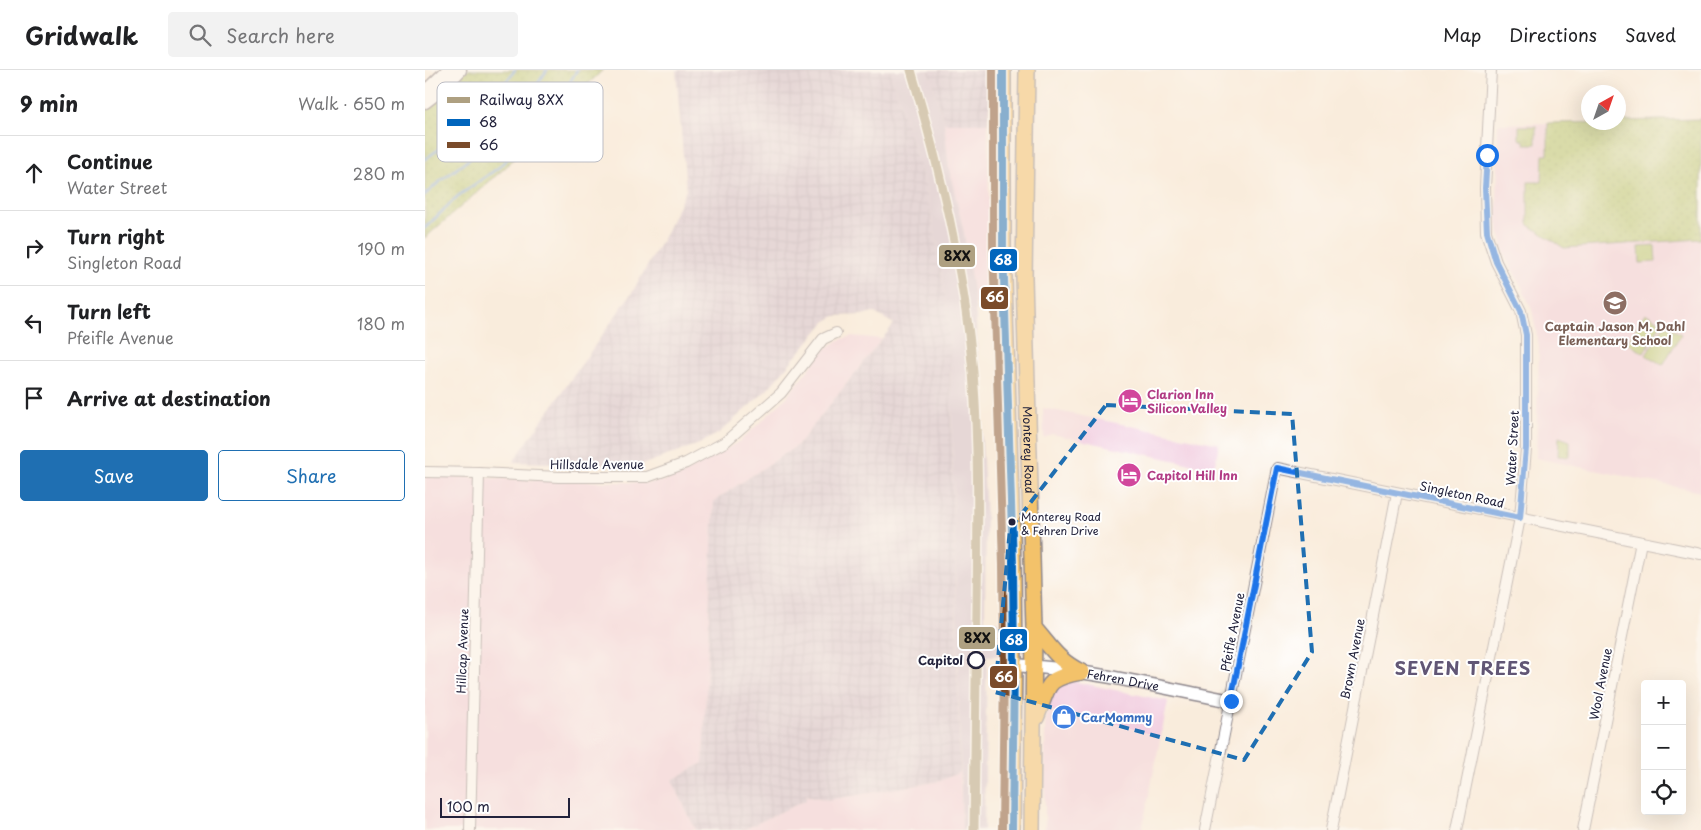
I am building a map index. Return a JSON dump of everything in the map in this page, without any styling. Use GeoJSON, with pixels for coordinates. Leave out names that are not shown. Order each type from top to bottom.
{"type":"FeatureCollection","features":[{"type":"Feature","properties":{"kind":"main road","name":"Monterey Road"},"geometry":{"type":"LineString","coordinates":[[1003,70],[1003,238],[1013,565],[1012,830]]}},
{"type":"Feature","properties":{"kind":"main road","name":"Monterey Road"},"geometry":{"type":"LineString","coordinates":[[1027,70],[1024,278],[1034,628],[1031,830]]}},
{"type":"Feature","properties":{"kind":"main road"},"geometry":{"type":"LineString","coordinates":[[1005,316],[1025,315]]}},
{"type":"Feature","properties":{"kind":"main road"},"geometry":{"type":"LineString","coordinates":[[1034,628],[1058,658],[1081,672]]}},
{"type":"Feature","properties":{"kind":"main road"},"geometry":{"type":"LineString","coordinates":[[1033,726],[1050,683],[1058,678],[1081,672]]}},
{"type":"Feature","properties":{"kind":"street"},"geometry":{"type":"LineString","coordinates":[[425,92],[448,70]]}},
{"type":"Feature","properties":{"kind":"street"},"geometry":{"type":"LineString","coordinates":[[449,82],[460,70]]}},
{"type":"Feature","properties":{"kind":"street","name":"Water Street"},"geometry":{"type":"LineString","coordinates":[[1457,830],[1520,518],[1526,448],[1527,345],[1521,311],[1496,262],[1487,232],[1485,188],[1491,70]]}},
{"type":"Feature","properties":{"kind":"street"},"geometry":{"type":"LineString","coordinates":[[425,102],[437,93]]}},
{"type":"Feature","properties":{"kind":"street","name":"Hillsdale Avenue"},"geometry":{"type":"LineString","coordinates":[[425,472],[559,477],[647,477],[686,463],[725,442],[781,393],[823,339],[836,333]]}},
{"type":"Feature","properties":{"kind":"street","name":"Singleton Road"},"geometry":{"type":"LineString","coordinates":[[1277,468],[1701,554]]}},
{"type":"Feature","properties":{"kind":"street","name":"Pfeifle Avenue"},"geometry":{"type":"LineString","coordinates":[[1205,830],[1277,468]]}},
{"type":"Feature","properties":{"kind":"street","name":"Hillcap Avenue"},"geometry":{"type":"LineString","coordinates":[[470,830],[479,473]]}},
{"type":"Feature","properties":{"kind":"street","name":"Brown Avenue"},"geometry":{"type":"LineString","coordinates":[[1331,830],[1397,493]]}},
{"type":"Feature","properties":{"kind":"street","name":"Wool Avenue"},"geometry":{"type":"LineString","coordinates":[[1583,830],[1641,542]]}},
{"type":"Feature","properties":{"kind":"street","name":"Fehren Drive"},"geometry":{"type":"LineString","coordinates":[[1014,665],[1046,666],[1231,701]]}},
{"type":"Feature","properties":{"kind":"highlighted area"},"geometry":{"type":"Polygon","coordinates":[[[1106,405],[1292,414],[1312,652],[1244,760],[995,692],[1010,529],[1106,405]]]}},
{"type":"Feature","properties":{"kind":"shaded area"},"geometry":{"type":"Polygon","coordinates":[[[676,70],[890,70],[925,185],[949,321],[960,772],[940,781],[828,800],[806,795],[806,800],[743,830],[696,830],[672,780],[703,763],[714,501],[798,445],[894,324],[873,312],[862,315],[835,316],[825,322],[767,390],[719,433],[699,444],[641,465],[513,462],[633,291],[665,235],[686,190],[676,70]]]}},
{"type":"Feature","properties":{"kind":"shaded area"},"geometry":{"type":"Polygon","coordinates":[[[890,70],[928,70],[944,123],[949,168],[964,233],[975,304],[986,517],[985,621],[1002,622],[1002,656],[987,656],[984,830],[962,830],[949,321],[925,185],[890,70]]]}},
{"type":"Feature","properties":{"kind":"shaded area"},"geometry":{"type":"Polygon","coordinates":[[[928,70],[992,70],[988,123],[944,123],[928,70]]]}},
{"type":"Feature","properties":{"kind":"shaded area","name":"Captain Jason M. Dahl Elementary School"},"geometry":{"type":"Polygon","coordinates":[[[1701,119],[1701,492],[1536,458],[1539,346],[1532,310],[1505,256],[1497,222],[1498,124],[1581,123],[1581,130],[1626,130],[1626,121],[1701,119]]]}},
{"type":"Feature","properties":{"kind":"shaded area"},"geometry":{"type":"Polygon","coordinates":[[[944,123],[988,123],[990,300],[975,304],[964,233],[949,168],[944,123]]]}},
{"type":"Feature","properties":{"kind":"shaded area"},"geometry":{"type":"Polygon","coordinates":[[[852,336],[882,339],[798,445],[714,501],[703,763],[672,780],[696,830],[425,830],[425,476],[646,483],[662,481],[681,475],[740,441],[786,398],[825,349],[839,340],[852,336]]]}},
{"type":"Feature","properties":{"kind":"shaded area"},"geometry":{"type":"Polygon","coordinates":[[[1043,408],[1219,444],[1214,469],[1052,434],[1044,438],[1043,408]]]}},
{"type":"Feature","properties":{"kind":"shaded area"},"geometry":{"type":"Polygon","coordinates":[[[1067,680],[1168,701],[1142,830],[1045,830],[1045,725],[1050,693],[1056,683],[1067,680]]]}},
{"type":"Feature","properties":{"kind":"shaded area"},"geometry":{"type":"Polygon","coordinates":[[[960,772],[962,830],[743,830],[806,800],[805,795],[828,800],[940,781],[960,772]]]}},
{"type":"Feature","properties":{"kind":"green space"},"geometry":{"type":"Polygon","coordinates":[[[465,70],[603,70],[590,82],[452,82],[465,70]]]}},
{"type":"Feature","properties":{"kind":"green space"},"geometry":{"type":"Polygon","coordinates":[[[437,97],[437,162],[511,162],[425,238],[425,108],[437,97]]]}},
{"type":"Feature","properties":{"kind":"green space"},"geometry":{"type":"Polygon","coordinates":[[[1701,119],[1701,239],[1564,248],[1529,225],[1528,182],[1542,182],[1543,155],[1548,155],[1548,123],[1581,123],[1581,130],[1626,130],[1626,121],[1701,119]]]}},
{"type":"Feature","properties":{"kind":"green space"},"geometry":{"type":"Polygon","coordinates":[[[1519,126],[1536,126],[1536,144],[1525,144],[1524,141],[1519,139],[1519,126]]]}},
{"type":"Feature","properties":{"kind":"green space"},"geometry":{"type":"Polygon","coordinates":[[[1655,246],[1656,262],[1640,263],[1639,247],[1655,246]]]}},
{"type":"Feature","properties":{"kind":"green space"},"geometry":{"type":"Polygon","coordinates":[[[1645,313],[1662,323],[1644,353],[1627,343],[1645,313]]]}},
{"type":"Feature","properties":{"kind":"green space"},"geometry":{"type":"Polygon","coordinates":[[[1665,324],[1681,334],[1663,365],[1646,355],[1665,324]]]}},
{"type":"Feature","properties":{"kind":"green space"},"geometry":{"type":"Polygon","coordinates":[[[1559,437],[1570,441],[1570,457],[1558,456],[1559,437]]]}},
{"type":"Feature","properties":{"kind":"waterway"},"geometry":{"type":"LineString","coordinates":[[506,82],[515,70]]}},
{"type":"Feature","properties":{"kind":"waterway"},"geometry":{"type":"LineString","coordinates":[[538,82],[547,70]]}},
{"type":"Feature","properties":{"kind":"waterway"},"geometry":{"type":"LineString","coordinates":[[570,82],[577,70]]}},
{"type":"Feature","properties":{"kind":"waterway"},"geometry":{"type":"LineString","coordinates":[[425,159],[437,151]]}},
{"type":"Feature","properties":{"kind":"waterway"},"geometry":{"type":"LineString","coordinates":[[425,195],[465,162]]}},
{"type":"Feature","properties":{"kind":"waterway"},"geometry":{"type":"LineString","coordinates":[[425,228],[458,196],[504,162]]}},
{"type":"Feature","properties":{"kind":"rail line","name":"8XX"},"geometry":{"type":"LineString","coordinates":[[911,70],[932,144],[957,257],[964,295],[973,372],[978,516],[974,830]]}},
{"type":"Feature","properties":{"kind":"transit line","name":"66"},"geometry":{"type":"LineString","coordinates":[[993,70],[993,246],[1003,565],[1002,830]]}},
{"type":"Feature","properties":{"kind":"transit line","name":"68"},"geometry":{"type":"LineString","coordinates":[[1003,70],[1003,246],[1013,565],[1012,830]]}},
{"type":"Feature","properties":{"kind":"place","name":"Captain Jason M. Dahl Elementary School"},"geometry":{"type":"Point","coordinates":[1615,303]}},
{"type":"Feature","properties":{"kind":"place","name":"Clarion Inn Silicon Valley"},"geometry":{"type":"Point","coordinates":[1130,401]}},
{"type":"Feature","properties":{"kind":"place","name":"Capitol Hill Inn"},"geometry":{"type":"Point","coordinates":[1129,475]}},
{"type":"Feature","properties":{"kind":"place","name":"Monterey Road & Fehren Drive"},"geometry":{"type":"Point","coordinates":[1012,522]}},
{"type":"Feature","properties":{"kind":"place","name":"Capitol"},"geometry":{"type":"Point","coordinates":[976,660]}},
{"type":"Feature","properties":{"kind":"place","name":"CarMommy"},"geometry":{"type":"Point","coordinates":[1064,717]}},
{"type":"Feature","properties":{"kind":"district","name":"SEVEN TREES"},"geometry":{"type":"Point","coordinates":[1463,667]}},
{"type":"Feature","properties":{"kind":"route"},"geometry":{"type":"LineString","coordinates":[[1231,701],[1277,468],[1520,518],[1526,448],[1527,345],[1521,311],[1496,262],[1487,232],[1485,188],[1487,155]]}}]}
